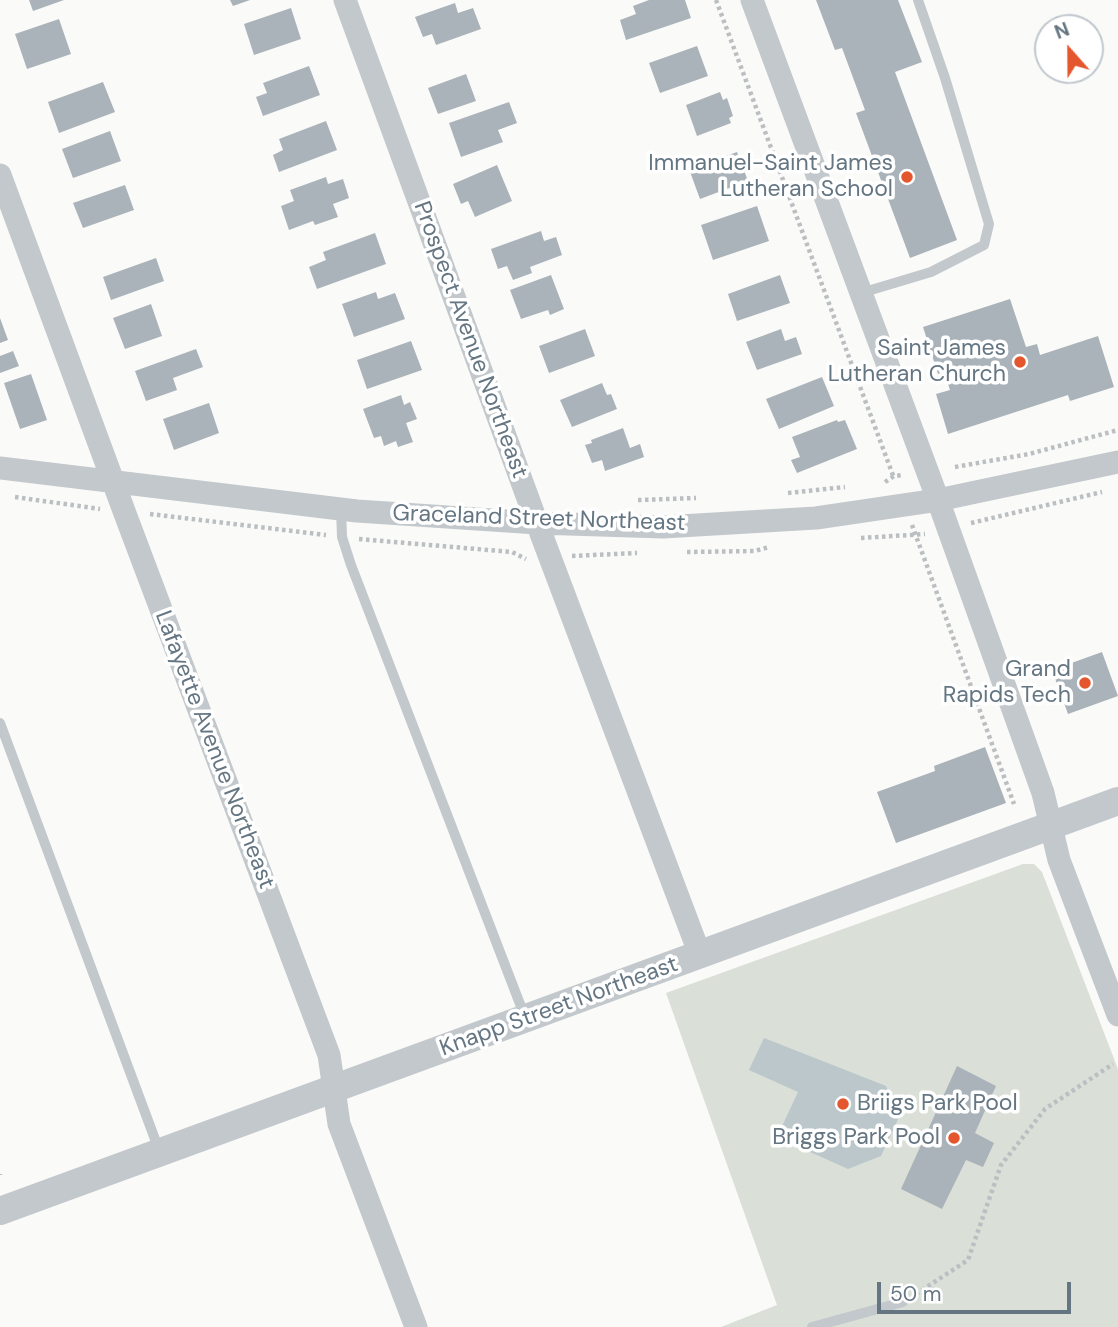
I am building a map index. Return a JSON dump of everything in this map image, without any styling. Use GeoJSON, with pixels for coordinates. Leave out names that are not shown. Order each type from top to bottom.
{"type":"FeatureCollection","features":[{"type":"Feature","properties":{"kind":"street","name":"Prospect Avenue Northeast"},"geometry":{"type":"LineString","coordinates":[[345,0],[537,523],[700,955]]}},
{"type":"Feature","properties":{"kind":"street"},"geometry":{"type":"LineString","coordinates":[[752,0],[938,500],[1043,793],[1059,860],[1118,1015]]}},
{"type":"Feature","properties":{"kind":"street","name":"Lafayette Avenue Northeast"},"geometry":{"type":"LineString","coordinates":[[0,175],[112,481],[329,1055],[339,1124],[416,1327]]}},
{"type":"Feature","properties":{"kind":"street","name":"Graceland Street Northeast"},"geometry":{"type":"LineString","coordinates":[[0,468],[341,509],[537,523],[663,527],[816,518],[938,500],[1118,462]]}},
{"type":"Feature","properties":{"kind":"street","name":"Knapp Street Northeast"},"geometry":{"type":"LineString","coordinates":[[0,1211],[1118,801]]}},
{"type":"Feature","properties":{"kind":"lane"},"geometry":{"type":"LineString","coordinates":[[860,293],[931,272],[984,245],[989,224],[945,78],[918,0]]}},
{"type":"Feature","properties":{"kind":"lane"},"geometry":{"type":"LineString","coordinates":[[341,509],[342,537],[351,565],[526,1020]]}},
{"type":"Feature","properties":{"kind":"lane"},"geometry":{"type":"LineString","coordinates":[[0,723],[160,1153]]}},
{"type":"Feature","properties":{"kind":"lane"},"geometry":{"type":"LineString","coordinates":[[812,1327],[903,1302]]}},
{"type":"Feature","properties":{"kind":"path"},"geometry":{"type":"LineString","coordinates":[[716,0],[903,505],[917,536],[1014,804]]}},
{"type":"Feature","properties":{"kind":"path"},"geometry":{"type":"LineString","coordinates":[[874,483],[894,476],[1029,454],[1118,430]]}},
{"type":"Feature","properties":{"kind":"path"},"geometry":{"type":"LineString","coordinates":[[784,493],[848,486]]}},
{"type":"Feature","properties":{"kind":"path"},"geometry":{"type":"LineString","coordinates":[[629,500],[706,498]]}},
{"type":"Feature","properties":{"kind":"path"},"geometry":{"type":"LineString","coordinates":[[903,1302],[968,1260],[1001,1165],[1045,1109],[1113,1065]]}},
{"type":"Feature","properties":{"kind":"shaded area"},"geometry":{"type":"Polygon","coordinates":[[[1023,864],[1034,864],[1042,872],[1118,1069],[1118,1327],[721,1327],[777,1305],[666,993],[1023,864]]]}},
{"type":"Feature","properties":{"kind":"shaded area","name":"Briigs Park Pool"},"geometry":{"type":"Polygon","coordinates":[[[764,1038],[886,1086],[899,1117],[881,1156],[848,1169],[777,1137],[798,1092],[749,1070],[764,1038]]]}},
{"type":"Feature","properties":{"kind":"building"},"geometry":{"type":"Polygon","coordinates":[[[29,0],[64,0],[33,11],[29,0]]]}},
{"type":"Feature","properties":{"kind":"building"},"geometry":{"type":"Polygon","coordinates":[[[230,0],[250,0],[233,6],[230,0]]]}},
{"type":"Feature","properties":{"kind":"building"},"geometry":{"type":"Polygon","coordinates":[[[649,0],[685,0],[691,18],[626,40],[620,20],[636,14],[633,6],[649,0]]]}},
{"type":"Feature","properties":{"kind":"building","name":"Immanuel-Saint James Lutheran School"},"geometry":{"type":"Polygon","coordinates":[[[816,0],[898,0],[922,62],[895,72],[957,240],[910,258],[856,113],[865,110],[842,48],[835,50],[816,0]]]}},
{"type":"Feature","properties":{"kind":"building"},"geometry":{"type":"Polygon","coordinates":[[[455,3],[458,13],[473,8],[481,29],[436,45],[432,34],[423,37],[415,17],[455,3]]]}},
{"type":"Feature","properties":{"kind":"building"},"geometry":{"type":"Polygon","coordinates":[[[291,8],[301,39],[254,55],[244,24],[291,8]]]}},
{"type":"Feature","properties":{"kind":"building"},"geometry":{"type":"Polygon","coordinates":[[[59,19],[71,54],[27,69],[15,34],[59,19]]]}},
{"type":"Feature","properties":{"kind":"building"},"geometry":{"type":"Polygon","coordinates":[[[697,46],[708,76],[660,93],[649,63],[697,46]]]}},
{"type":"Feature","properties":{"kind":"building"},"geometry":{"type":"Polygon","coordinates":[[[309,66],[320,95],[263,116],[256,97],[267,93],[263,83],[309,66]]]}},
{"type":"Feature","properties":{"kind":"building"},"geometry":{"type":"Polygon","coordinates":[[[466,74],[476,101],[438,114],[428,88],[466,74]]]}},
{"type":"Feature","properties":{"kind":"building"},"geometry":{"type":"Polygon","coordinates":[[[103,82],[115,112],[59,133],[48,102],[103,82]]]}},
{"type":"Feature","properties":{"kind":"building"},"geometry":{"type":"Polygon","coordinates":[[[720,92],[723,100],[727,98],[733,116],[729,118],[731,123],[697,136],[686,105],[720,92]]]}},
{"type":"Feature","properties":{"kind":"building"},"geometry":{"type":"Polygon","coordinates":[[[509,102],[517,123],[498,130],[503,142],[461,157],[449,123],[509,102]]]}},
{"type":"Feature","properties":{"kind":"building"},"geometry":{"type":"Polygon","coordinates":[[[326,121],[337,150],[279,172],[273,155],[283,150],[279,139],[326,121]]]}},
{"type":"Feature","properties":{"kind":"building"},"geometry":{"type":"Polygon","coordinates":[[[110,131],[121,161],[73,178],[62,149],[110,131]]]}},
{"type":"Feature","properties":{"kind":"building"},"geometry":{"type":"Polygon","coordinates":[[[737,152],[748,181],[700,199],[689,169],[737,152]]]}},
{"type":"Feature","properties":{"kind":"building"},"geometry":{"type":"Polygon","coordinates":[[[497,165],[512,201],[475,217],[468,201],[461,204],[453,184],[497,165]]]}},
{"type":"Feature","properties":{"kind":"building"},"geometry":{"type":"Polygon","coordinates":[[[326,177],[328,184],[343,179],[349,198],[333,204],[338,217],[315,225],[313,221],[289,230],[281,206],[294,201],[290,190],[326,177]]]}},
{"type":"Feature","properties":{"kind":"building"},"geometry":{"type":"Polygon","coordinates":[[[125,185],[134,210],[83,228],[73,203],[125,185]]]}},
{"type":"Feature","properties":{"kind":"building"},"geometry":{"type":"Polygon","coordinates":[[[757,206],[769,241],[713,260],[701,225],[757,206]]]}},
{"type":"Feature","properties":{"kind":"building"},"geometry":{"type":"Polygon","coordinates":[[[541,231],[544,241],[556,237],[562,255],[530,267],[532,273],[513,280],[507,266],[498,269],[491,249],[541,231]]]}},
{"type":"Feature","properties":{"kind":"building"},"geometry":{"type":"Polygon","coordinates":[[[375,233],[386,264],[317,289],[309,267],[326,260],[323,252],[375,233]]]}},
{"type":"Feature","properties":{"kind":"building"},"geometry":{"type":"Polygon","coordinates":[[[156,258],[164,281],[111,300],[103,277],[156,258]]]}},
{"type":"Feature","properties":{"kind":"building"},"geometry":{"type":"Polygon","coordinates":[[[551,275],[564,309],[550,315],[548,310],[521,319],[510,290],[551,275]]]}},
{"type":"Feature","properties":{"kind":"building"},"geometry":{"type":"Polygon","coordinates":[[[780,275],[790,303],[737,321],[728,294],[780,275]]]}},
{"type":"Feature","properties":{"kind":"building"},"geometry":{"type":"Polygon","coordinates":[[[376,292],[378,299],[395,293],[405,319],[354,337],[342,304],[376,292]]]}},
{"type":"Feature","properties":{"kind":"building","name":"Saint James Lutheran Church"},"geometry":{"type":"Polygon","coordinates":[[[1010,299],[1026,347],[1037,344],[1040,355],[1098,336],[1114,387],[1070,401],[1068,395],[948,434],[936,394],[950,390],[948,384],[958,381],[953,369],[938,374],[923,327],[1010,299]]]}},
{"type":"Feature","properties":{"kind":"building"},"geometry":{"type":"Polygon","coordinates":[[[151,304],[162,336],[125,349],[113,318],[151,304]]]}},
{"type":"Feature","properties":{"kind":"building"},"geometry":{"type":"Polygon","coordinates":[[[0,318],[8,340],[0,343],[0,318]]]}},
{"type":"Feature","properties":{"kind":"building"},"geometry":{"type":"Polygon","coordinates":[[[585,329],[595,356],[549,373],[539,346],[585,329]]]}},
{"type":"Feature","properties":{"kind":"building"},"geometry":{"type":"Polygon","coordinates":[[[781,329],[785,341],[796,337],[802,354],[757,370],[746,342],[781,329]]]}},
{"type":"Feature","properties":{"kind":"building"},"geometry":{"type":"Polygon","coordinates":[[[411,341],[422,370],[367,389],[357,360],[411,341]]]}},
{"type":"Feature","properties":{"kind":"building"},"geometry":{"type":"Polygon","coordinates":[[[196,349],[203,367],[173,378],[177,390],[146,401],[135,371],[196,349]]]}},
{"type":"Feature","properties":{"kind":"building"},"geometry":{"type":"Polygon","coordinates":[[[13,351],[19,366],[0,373],[0,356],[13,351]]]}},
{"type":"Feature","properties":{"kind":"building"},"geometry":{"type":"Polygon","coordinates":[[[31,374],[47,420],[20,429],[4,383],[31,374]]]}},
{"type":"Feature","properties":{"kind":"building"},"geometry":{"type":"Polygon","coordinates":[[[822,377],[834,406],[779,429],[766,399],[822,377]]]}},
{"type":"Feature","properties":{"kind":"building"},"geometry":{"type":"Polygon","coordinates":[[[602,383],[607,395],[611,394],[617,409],[572,427],[560,400],[602,383]]]}},
{"type":"Feature","properties":{"kind":"building"},"geometry":{"type":"Polygon","coordinates":[[[401,395],[404,405],[410,402],[417,419],[406,423],[413,442],[398,447],[396,441],[384,446],[381,436],[374,438],[363,409],[401,395]]]}},
{"type":"Feature","properties":{"kind":"building"},"geometry":{"type":"Polygon","coordinates":[[[209,403],[219,433],[174,450],[163,419],[209,403]]]}},
{"type":"Feature","properties":{"kind":"building"},"geometry":{"type":"Polygon","coordinates":[[[837,420],[845,420],[857,449],[797,473],[791,460],[800,457],[792,437],[837,420]]]}},
{"type":"Feature","properties":{"kind":"building"},"geometry":{"type":"Polygon","coordinates":[[[623,428],[630,448],[640,444],[644,457],[605,471],[602,460],[592,463],[585,445],[592,443],[591,440],[623,428]]]}},
{"type":"Feature","properties":{"kind":"building","name":"Grand Rapids Tech"},"geometry":{"type":"Polygon","coordinates":[[[1102,652],[1118,696],[1068,714],[1052,670],[1102,652]]]}},
{"type":"Feature","properties":{"kind":"building"},"geometry":{"type":"Polygon","coordinates":[[[985,747],[1006,803],[896,843],[877,792],[935,771],[934,766],[985,747]]]}},
{"type":"Feature","properties":{"kind":"building","name":"Briggs Park Pool"},"geometry":{"type":"Polygon","coordinates":[[[957,1066],[996,1086],[975,1133],[994,1143],[983,1167],[966,1160],[942,1209],[901,1189],[957,1066]]]}},
{"type":"Feature","properties":{"kind":"place","name":"Immanuel-Saint James Lutheran School"},"geometry":{"type":"Point","coordinates":[907,177]}},
{"type":"Feature","properties":{"kind":"place","name":"Saint James Lutheran Church"},"geometry":{"type":"Point","coordinates":[1020,362]}},
{"type":"Feature","properties":{"kind":"place","name":"Grand Rapids Tech"},"geometry":{"type":"Point","coordinates":[1085,683]}},
{"type":"Feature","properties":{"kind":"place","name":"Briigs Park Pool"},"geometry":{"type":"Point","coordinates":[843,1104]}},
{"type":"Feature","properties":{"kind":"place","name":"Briggs Park Pool"},"geometry":{"type":"Point","coordinates":[954,1138]}}]}
